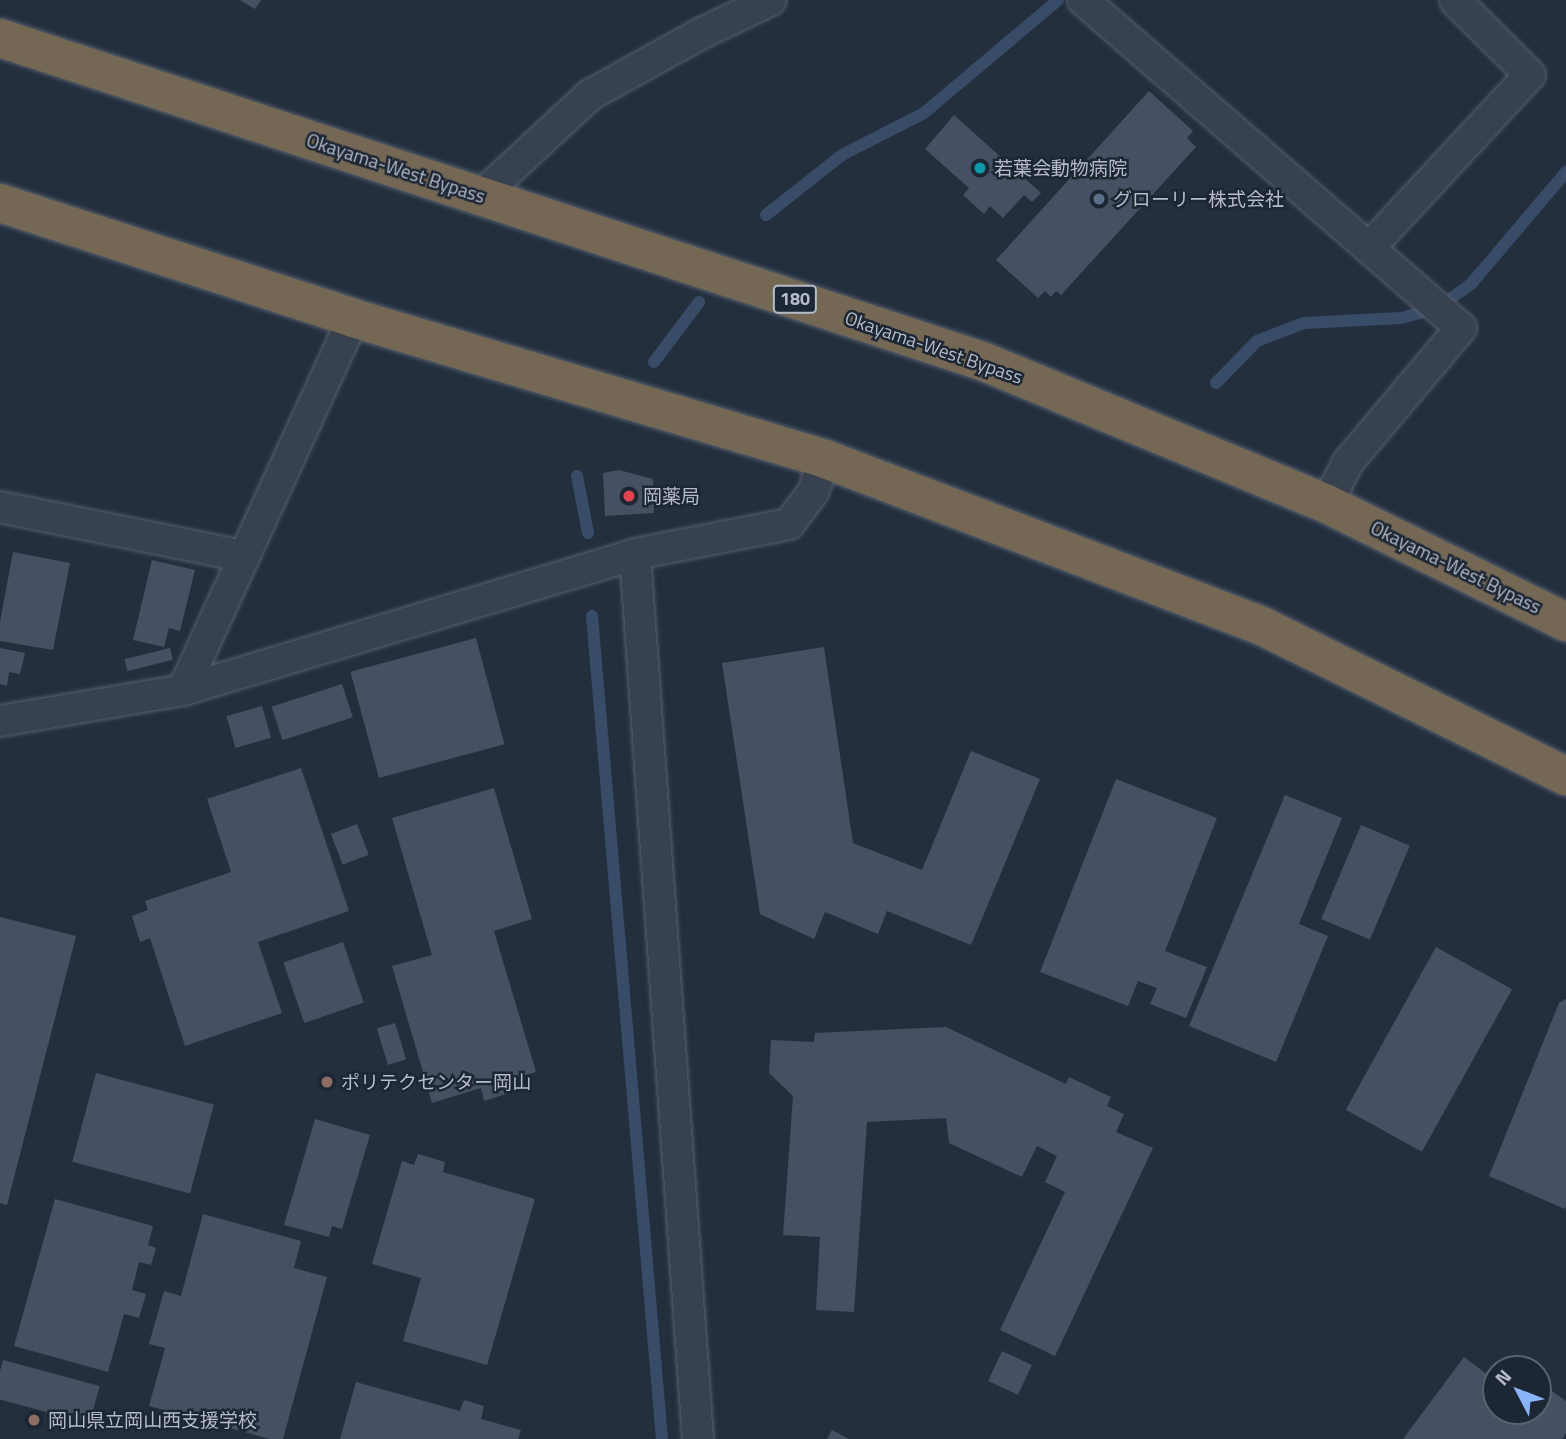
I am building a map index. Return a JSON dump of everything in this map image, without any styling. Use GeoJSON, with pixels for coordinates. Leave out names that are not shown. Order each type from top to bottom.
{"type":"FeatureCollection","features":[{"type":"Feature","properties":{"kind":"highway","name":"Okayama-West Bypass"},"geometry":{"type":"LineString","coordinates":[[0,38],[982,361],[1327,504],[1566,622]]}},
{"type":"Feature","properties":{"kind":"highway"},"geometry":{"type":"LineString","coordinates":[[0,203],[353,318],[825,459],[1264,627],[1566,776]]}},
{"type":"Feature","properties":{"kind":"street"},"geometry":{"type":"LineString","coordinates":[[481,196],[590,95],[702,33],[771,0]]}},
{"type":"Feature","properties":{"kind":"street"},"geometry":{"type":"LineString","coordinates":[[1083,0],[1461,328],[1348,462],[1327,504]]}},
{"type":"Feature","properties":{"kind":"street"},"geometry":{"type":"LineString","coordinates":[[1369,248],[1530,75],[1455,0]]}},
{"type":"Feature","properties":{"kind":"street"},"geometry":{"type":"LineString","coordinates":[[183,690],[353,318]]}},
{"type":"Feature","properties":{"kind":"street"},"geometry":{"type":"LineString","coordinates":[[0,721],[183,690],[635,554],[789,524],[813,492],[825,459]]}},
{"type":"Feature","properties":{"kind":"street"},"geometry":{"type":"LineString","coordinates":[[0,507],[244,556]]}},
{"type":"Feature","properties":{"kind":"street"},"geometry":{"type":"LineString","coordinates":[[635,554],[698,1439]]}},
{"type":"Feature","properties":{"kind":"building"},"geometry":{"type":"Polygon","coordinates":[[[240,0],[261,0],[255,9],[240,0]]]}},
{"type":"Feature","properties":{"kind":"building"},"geometry":{"type":"Polygon","coordinates":[[[1149,91],[1193,131],[1187,138],[1196,147],[1061,295],[1056,291],[1051,297],[1045,291],[1038,298],[996,260],[1149,91]]]}},
{"type":"Feature","properties":{"kind":"building","name":"若葉会動物病院"},"geometry":{"type":"Polygon","coordinates":[[[954,115],[1041,193],[1032,202],[1024,195],[1003,218],[990,206],[984,214],[963,195],[969,188],[925,149],[954,115]]]}},
{"type":"Feature","properties":{"kind":"building","name":"岡薬局"},"geometry":{"type":"Polygon","coordinates":[[[619,470],[653,479],[654,513],[605,516],[603,473],[619,470]]]}},
{"type":"Feature","properties":{"kind":"building"},"geometry":{"type":"Polygon","coordinates":[[[13,552],[70,563],[53,650],[0,641],[0,622],[13,552]]]}},
{"type":"Feature","properties":{"kind":"building"},"geometry":{"type":"Polygon","coordinates":[[[152,560],[195,570],[180,631],[169,628],[164,647],[133,640],[152,560]]]}},
{"type":"Feature","properties":{"kind":"building"},"geometry":{"type":"Polygon","coordinates":[[[476,638],[504,744],[379,778],[350,672],[476,638]]]}},
{"type":"Feature","properties":{"kind":"building"},"geometry":{"type":"Polygon","coordinates":[[[824,647],[853,843],[922,870],[971,751],[1040,779],[971,945],[887,911],[878,934],[825,912],[814,939],[760,914],[722,663],[824,647]]]}},
{"type":"Feature","properties":{"kind":"building"},"geometry":{"type":"Polygon","coordinates":[[[0,648],[25,653],[20,674],[9,672],[7,686],[0,684],[0,648]]]}},
{"type":"Feature","properties":{"kind":"building"},"geometry":{"type":"Polygon","coordinates":[[[170,648],[173,660],[127,671],[124,659],[170,648]]]}},
{"type":"Feature","properties":{"kind":"building"},"geometry":{"type":"Polygon","coordinates":[[[342,684],[353,717],[282,740],[272,707],[342,684]]]}},
{"type":"Feature","properties":{"kind":"building"},"geometry":{"type":"Polygon","coordinates":[[[262,706],[271,738],[236,748],[226,716],[262,706]]]}},
{"type":"Feature","properties":{"kind":"building"},"geometry":{"type":"Polygon","coordinates":[[[301,768],[349,911],[258,942],[282,1013],[185,1046],[150,938],[140,942],[132,916],[148,910],[145,901],[231,872],[207,799],[301,768]]]}},
{"type":"Feature","properties":{"kind":"building"},"geometry":{"type":"Polygon","coordinates":[[[1116,779],[1217,818],[1165,951],[1207,967],[1186,1018],[1150,1004],[1157,988],[1138,981],[1128,1006],[1040,972],[1116,779]]]}},
{"type":"Feature","properties":{"kind":"building"},"geometry":{"type":"Polygon","coordinates":[[[494,788],[532,919],[494,931],[536,1072],[505,1081],[509,1093],[484,1101],[481,1088],[432,1103],[392,966],[432,955],[392,818],[494,788]]]}},
{"type":"Feature","properties":{"kind":"building"},"geometry":{"type":"Polygon","coordinates":[[[1285,795],[1342,818],[1299,924],[1328,936],[1276,1062],[1189,1026],[1285,795]]]}},
{"type":"Feature","properties":{"kind":"building"},"geometry":{"type":"Polygon","coordinates":[[[357,824],[369,855],[343,865],[331,834],[357,824]]]}},
{"type":"Feature","properties":{"kind":"building"},"geometry":{"type":"Polygon","coordinates":[[[1361,825],[1410,846],[1370,940],[1321,919],[1361,825]]]}},
{"type":"Feature","properties":{"kind":"building"},"geometry":{"type":"Polygon","coordinates":[[[0,917],[76,936],[7,1205],[0,1203],[0,917]]]}},
{"type":"Feature","properties":{"kind":"building"},"geometry":{"type":"Polygon","coordinates":[[[343,942],[364,1003],[304,1023],[283,963],[343,942]]]}},
{"type":"Feature","properties":{"kind":"building"},"geometry":{"type":"Polygon","coordinates":[[[1436,947],[1512,989],[1422,1152],[1346,1110],[1436,947]]]}},
{"type":"Feature","properties":{"kind":"building"},"geometry":{"type":"Polygon","coordinates":[[[1566,999],[1565,1209],[1489,1176],[1559,1003],[1566,999]]]}},
{"type":"Feature","properties":{"kind":"building"},"geometry":{"type":"Polygon","coordinates":[[[395,1023],[406,1059],[388,1065],[377,1029],[395,1023]]]}},
{"type":"Feature","properties":{"kind":"building"},"geometry":{"type":"Polygon","coordinates":[[[946,1027],[1066,1084],[1069,1077],[1111,1097],[1107,1106],[1124,1114],[1116,1132],[1153,1148],[1055,1356],[1000,1330],[1065,1192],[1045,1182],[1057,1156],[1037,1146],[1022,1177],[949,1143],[946,1118],[867,1122],[854,1312],[816,1310],[820,1237],[783,1235],[793,1096],[769,1073],[771,1040],[814,1042],[815,1033],[946,1027]]]}},
{"type":"Feature","properties":{"kind":"building"},"geometry":{"type":"Polygon","coordinates":[[[96,1073],[214,1105],[190,1193],[72,1162],[96,1073]]]}},
{"type":"Feature","properties":{"kind":"building"},"geometry":{"type":"Polygon","coordinates":[[[315,1119],[370,1135],[342,1229],[332,1226],[329,1237],[284,1225],[315,1119]]]}},
{"type":"Feature","properties":{"kind":"building"},"geometry":{"type":"Polygon","coordinates":[[[418,1154],[445,1162],[443,1172],[535,1199],[487,1365],[403,1341],[421,1278],[372,1264],[402,1161],[414,1165],[418,1154]]]}},
{"type":"Feature","properties":{"kind":"building"},"geometry":{"type":"Polygon","coordinates":[[[55,1199],[153,1226],[148,1245],[156,1248],[151,1265],[139,1262],[132,1290],[146,1294],[139,1318],[124,1314],[108,1372],[14,1346],[55,1199]]]}},
{"type":"Feature","properties":{"kind":"building"},"geometry":{"type":"Polygon","coordinates":[[[203,1214],[301,1241],[294,1268],[327,1277],[283,1439],[270,1439],[149,1406],[165,1348],[149,1344],[164,1291],[181,1296],[203,1214]]]}},
{"type":"Feature","properties":{"kind":"building"},"geometry":{"type":"Polygon","coordinates":[[[1002,1351],[1032,1365],[1018,1395],[988,1381],[1002,1351]]]}},
{"type":"Feature","properties":{"kind":"building"},"geometry":{"type":"Polygon","coordinates":[[[1464,1357],[1482,1370],[1482,1425],[1552,1425],[1552,1391],[1566,1401],[1566,1433],[1562,1439],[1403,1439],[1464,1357]]]}},
{"type":"Feature","properties":{"kind":"building"},"geometry":{"type":"Polygon","coordinates":[[[3,1360],[100,1386],[89,1424],[0,1400],[0,1371],[3,1360]]]}},
{"type":"Feature","properties":{"kind":"building"},"geometry":{"type":"Polygon","coordinates":[[[356,1382],[460,1411],[464,1400],[484,1406],[481,1419],[521,1430],[518,1439],[340,1439],[356,1382]]]}},
{"type":"Feature","properties":{"kind":"building"},"geometry":{"type":"Polygon","coordinates":[[[832,1430],[849,1439],[827,1439],[832,1430]]]}},
{"type":"Feature","properties":{"kind":"waterway"},"geometry":{"type":"LineString","coordinates":[[766,215],[842,155],[924,113],[1058,0]]}},
{"type":"Feature","properties":{"kind":"waterway"},"geometry":{"type":"LineString","coordinates":[[1216,383],[1257,341],[1304,323],[1401,318],[1438,308],[1471,284],[1566,172]]}},
{"type":"Feature","properties":{"kind":"waterway"},"geometry":{"type":"LineString","coordinates":[[654,362],[699,302]]}},
{"type":"Feature","properties":{"kind":"waterway"},"geometry":{"type":"LineString","coordinates":[[577,476],[588,533]]}},
{"type":"Feature","properties":{"kind":"waterway"},"geometry":{"type":"LineString","coordinates":[[592,616],[662,1439]]}},
{"type":"Feature","properties":{"kind":"place","name":"若葉会動物病院"},"geometry":{"type":"Point","coordinates":[980,168]}},
{"type":"Feature","properties":{"kind":"place","name":"グローリー株式会社"},"geometry":{"type":"Point","coordinates":[1099,199]}},
{"type":"Feature","properties":{"kind":"place","name":"岡薬局"},"geometry":{"type":"Point","coordinates":[629,496]}},
{"type":"Feature","properties":{"kind":"place","name":"ポリテクセンター岡山"},"geometry":{"type":"Point","coordinates":[327,1082]}},
{"type":"Feature","properties":{"kind":"place","name":"岡山県立岡山西支援学校"},"geometry":{"type":"Point","coordinates":[34,1420]}}]}
